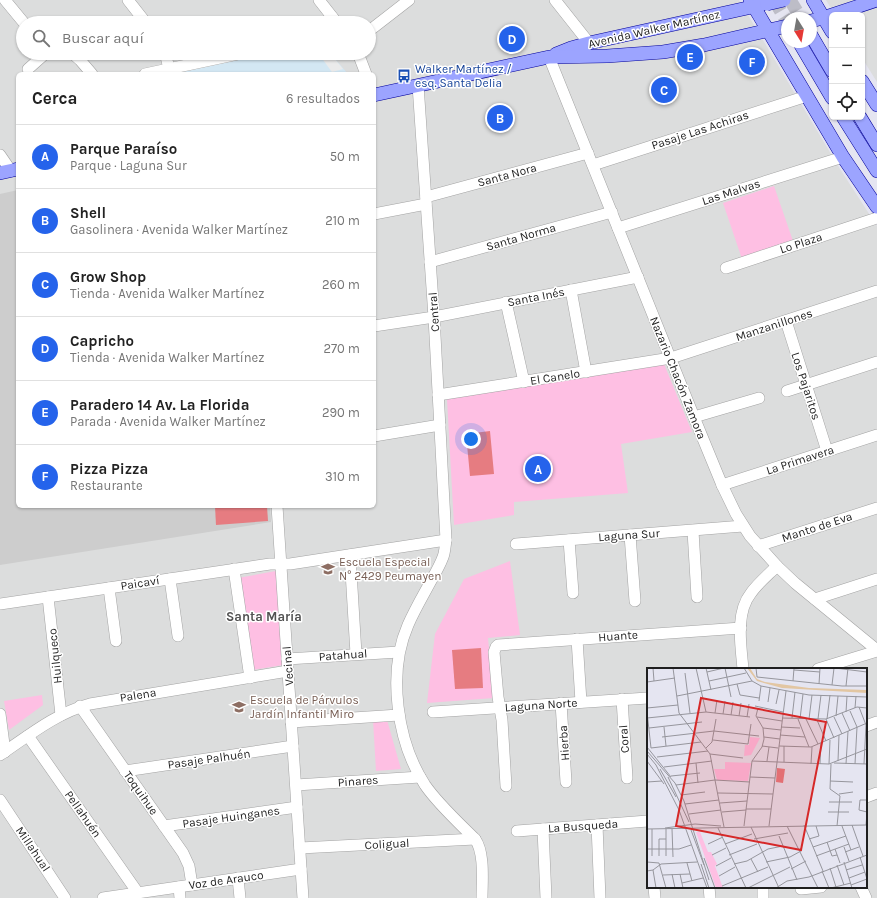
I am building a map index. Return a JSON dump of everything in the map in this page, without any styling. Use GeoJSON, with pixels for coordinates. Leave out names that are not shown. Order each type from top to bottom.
{"type":"FeatureCollection","features":[{"type":"Feature","properties":{"kind":"main road","name":"Avenida Walker Martínez"},"geometry":{"type":"LineString","coordinates":[[376,95],[549,57],[571,48],[589,43],[752,3],[767,4],[784,0]]}},
{"type":"Feature","properties":{"kind":"main road"},"geometry":{"type":"LineString","coordinates":[[813,0],[815,12]]}},
{"type":"Feature","properties":{"kind":"main road"},"geometry":{"type":"LineString","coordinates":[[817,20],[877,0]]}},
{"type":"Feature","properties":{"kind":"main road"},"geometry":{"type":"LineString","coordinates":[[752,3],[779,28],[807,96],[843,157],[877,206]]}},
{"type":"Feature","properties":{"kind":"main road"},"geometry":{"type":"LineString","coordinates":[[817,21],[829,30]]}},
{"type":"Feature","properties":{"kind":"main road","name":"Avenida Walker Martínez"},"geometry":{"type":"LineString","coordinates":[[549,57],[607,56],[663,52],[704,45],[779,28]]}},
{"type":"Feature","properties":{"kind":"main road"},"geometry":{"type":"LineString","coordinates":[[817,45],[829,66]]}},
{"type":"Feature","properties":{"kind":"main road"},"geometry":{"type":"LineString","coordinates":[[803,48],[829,93]]}},
{"type":"Feature","properties":{"kind":"main road"},"geometry":{"type":"LineString","coordinates":[[864,84],[877,105]]}},
{"type":"Feature","properties":{"kind":"main road"},"geometry":{"type":"LineString","coordinates":[[845,120],[877,171]]}},
{"type":"Feature","properties":{"kind":"main road"},"geometry":{"type":"LineString","coordinates":[[862,120],[877,145]]}},
{"type":"Feature","properties":{"kind":"street"},"geometry":{"type":"LineString","coordinates":[[5,0],[18,16]]}},
{"type":"Feature","properties":{"kind":"street"},"geometry":{"type":"LineString","coordinates":[[320,0],[328,16]]}},
{"type":"Feature","properties":{"kind":"street"},"geometry":{"type":"LineString","coordinates":[[376,26],[409,0]]}},
{"type":"Feature","properties":{"kind":"street"},"geometry":{"type":"LineString","coordinates":[[555,0],[589,43]]}},
{"type":"Feature","properties":{"kind":"street"},"geometry":{"type":"LineString","coordinates":[[132,1],[142,16]]}},
{"type":"Feature","properties":{"kind":"street","name":"Nazario Chacón Zamora"},"geometry":{"type":"LineString","coordinates":[[549,57],[722,485],[743,526],[758,546],[777,566],[877,651]]}},
{"type":"Feature","properties":{"kind":"street"},"geometry":{"type":"LineString","coordinates":[[28,69],[38,60]]}},
{"type":"Feature","properties":{"kind":"street"},"geometry":{"type":"LineString","coordinates":[[80,60],[90,72]]}},
{"type":"Feature","properties":{"kind":"street"},"geometry":{"type":"LineString","coordinates":[[167,60],[169,68]]}},
{"type":"Feature","properties":{"kind":"street"},"geometry":{"type":"LineString","coordinates":[[153,72],[208,60]]}},
{"type":"Feature","properties":{"kind":"street"},"geometry":{"type":"LineString","coordinates":[[361,60],[365,72]]}},
{"type":"Feature","properties":{"kind":"street","name":"Central"},"geometry":{"type":"LineString","coordinates":[[418,85],[434,316],[446,540],[441,562],[405,631],[399,652],[396,678],[400,714],[405,738],[420,777],[432,794],[475,839]]}},
{"type":"Feature","properties":{"kind":"street","name":"Pasaje Las Achiras"},"geometry":{"type":"LineString","coordinates":[[593,164],[807,96]]}},
{"type":"Feature","properties":{"kind":"street","name":"Santa Nora"},"geometry":{"type":"LineString","coordinates":[[376,213],[588,152]]}},
{"type":"Feature","properties":{"kind":"street"},"geometry":{"type":"LineString","coordinates":[[0,155],[10,171]]}},
{"type":"Feature","properties":{"kind":"street","name":"Las Malvas"},"geometry":{"type":"LineString","coordinates":[[618,228],[843,157]]}},
{"type":"Feature","properties":{"kind":"street","name":"Santa Norma"},"geometry":{"type":"LineString","coordinates":[[430,262],[612,212]]}},
{"type":"Feature","properties":{"kind":"street","name":"Lo Plaza"},"geometry":{"type":"LineString","coordinates":[[726,268],[877,218]]}},
{"type":"Feature","properties":{"kind":"street","name":"Santa Inés"},"geometry":{"type":"LineString","coordinates":[[376,326],[638,277]]}},
{"type":"Feature","properties":{"kind":"street"},"geometry":{"type":"LineString","coordinates":[[571,290],[586,372]]}},
{"type":"Feature","properties":{"kind":"street","name":"Manzanillones"},"geometry":{"type":"LineString","coordinates":[[671,358],[877,291]]}},
{"type":"Feature","properties":{"kind":"street"},"geometry":{"type":"LineString","coordinates":[[506,302],[524,382]]}},
{"type":"Feature","properties":{"kind":"street","name":"Los Pajaritos"},"geometry":{"type":"LineString","coordinates":[[786,321],[827,451]]}},
{"type":"Feature","properties":{"kind":"street","name":"El Canelo"},"geometry":{"type":"LineString","coordinates":[[438,395],[671,358]]}},
{"type":"Feature","properties":{"kind":"street"},"geometry":{"type":"LineString","coordinates":[[786,391],[877,362]]}},
{"type":"Feature","properties":{"kind":"street"},"geometry":{"type":"LineString","coordinates":[[694,417],[759,398]]}},
{"type":"Feature","properties":{"kind":"street"},"geometry":{"type":"LineString","coordinates":[[376,436],[440,425]]}},
{"type":"Feature","properties":{"kind":"street","name":"La Primavera"},"geometry":{"type":"LineString","coordinates":[[722,485],[877,435]]}},
{"type":"Feature","properties":{"kind":"street","name":"Vecinal"},"geometry":{"type":"LineString","coordinates":[[277,508],[303,898]]}},
{"type":"Feature","properties":{"kind":"street","name":"Manto de Eva"},"geometry":{"type":"LineString","coordinates":[[758,546],[877,508]]}},
{"type":"Feature","properties":{"kind":"street","name":"Laguna Sur"},"geometry":{"type":"LineString","coordinates":[[516,544],[743,526]]}},
{"type":"Feature","properties":{"kind":"street"},"geometry":{"type":"LineString","coordinates":[[693,530],[697,597]]}},
{"type":"Feature","properties":{"kind":"street"},"geometry":{"type":"LineString","coordinates":[[630,535],[634,601]]}},
{"type":"Feature","properties":{"kind":"street","name":"Paicaví"},"geometry":{"type":"LineString","coordinates":[[0,604],[270,564],[290,564],[446,540]]}},
{"type":"Feature","properties":{"kind":"street"},"geometry":{"type":"LineString","coordinates":[[569,540],[573,593]]}},
{"type":"Feature","properties":{"kind":"street"},"geometry":{"type":"LineString","coordinates":[[350,555],[356,654]]}},
{"type":"Feature","properties":{"kind":"street"},"geometry":{"type":"LineString","coordinates":[[743,668],[741,628],[744,606],[750,593],[777,566]]}},
{"type":"Feature","properties":{"kind":"street"},"geometry":{"type":"LineString","coordinates":[[234,569],[250,678]]}},
{"type":"Feature","properties":{"kind":"street"},"geometry":{"type":"LineString","coordinates":[[170,579],[178,636]]}},
{"type":"Feature","properties":{"kind":"street"},"geometry":{"type":"LineString","coordinates":[[815,599],[877,579]]}},
{"type":"Feature","properties":{"kind":"street"},"geometry":{"type":"LineString","coordinates":[[109,588],[116,641]]}},
{"type":"Feature","properties":{"kind":"street","name":"Huilqueco"},"geometry":{"type":"LineString","coordinates":[[48,597],[61,715]]}},
{"type":"Feature","properties":{"kind":"street","name":"Huante"},"geometry":{"type":"LineString","coordinates":[[500,708],[494,652],[496,647],[501,644],[741,628]]}},
{"type":"Feature","properties":{"kind":"street"},"geometry":{"type":"LineString","coordinates":[[577,639],[581,702]]}},
{"type":"Feature","properties":{"kind":"street"},"geometry":{"type":"LineString","coordinates":[[821,668],[877,651]]}},
{"type":"Feature","properties":{"kind":"street","name":"Patahual"},"geometry":{"type":"LineString","coordinates":[[287,659],[399,652]]}},
{"type":"Feature","properties":{"kind":"street","name":"Palena"},"geometry":{"type":"LineString","coordinates":[[2,753],[61,715],[80,706],[100,701],[288,671]]}},
{"type":"Feature","properties":{"kind":"street","name":"Laguna Norte"},"geometry":{"type":"LineString","coordinates":[[433,712],[647,698]]}},
{"type":"Feature","properties":{"kind":"street","name":"Coral"},"geometry":{"type":"LineString","coordinates":[[622,699],[627,778]]}},
{"type":"Feature","properties":{"kind":"street","name":"Hierba"},"geometry":{"type":"LineString","coordinates":[[561,704],[566,782]]}},
{"type":"Feature","properties":{"kind":"street","name":"Toquihue"},"geometry":{"type":"LineString","coordinates":[[80,706],[183,853],[187,860],[192,885]]}},
{"type":"Feature","properties":{"kind":"street"},"geometry":{"type":"LineString","coordinates":[[500,708],[506,786]]}},
{"type":"Feature","properties":{"kind":"street"},"geometry":{"type":"LineString","coordinates":[[0,714],[2,753]]}},
{"type":"Feature","properties":{"kind":"street"},"geometry":{"type":"LineString","coordinates":[[291,722],[400,714]]}},
{"type":"Feature","properties":{"kind":"street"},"geometry":{"type":"LineString","coordinates":[[867,726],[877,722]]}},
{"type":"Feature","properties":{"kind":"street","name":"Pellahuén"},"geometry":{"type":"LineString","coordinates":[[28,736],[138,893]]}},
{"type":"Feature","properties":{"kind":"street","name":"Pasaje Palhuén"},"geometry":{"type":"LineString","coordinates":[[125,771],[293,746]]}},
{"type":"Feature","properties":{"kind":"street","name":"Pinares"},"geometry":{"type":"LineString","coordinates":[[296,785],[420,777]]}},
{"type":"Feature","properties":{"kind":"street"},"geometry":{"type":"LineString","coordinates":[[867,797],[877,793]]}},
{"type":"Feature","properties":{"kind":"street","name":"Millahual"},"geometry":{"type":"LineString","coordinates":[[0,800],[66,898]]}},
{"type":"Feature","properties":{"kind":"street","name":"Pasaje Huinganes"},"geometry":{"type":"LineString","coordinates":[[164,826],[297,807]]}},
{"type":"Feature","properties":{"kind":"street","name":"La Busqueda"},"geometry":{"type":"LineString","coordinates":[[517,831],[647,821]]}},
{"type":"Feature","properties":{"kind":"street"},"geometry":{"type":"LineString","coordinates":[[597,825],[600,898]]}},
{"type":"Feature","properties":{"kind":"street"},"geometry":{"type":"LineString","coordinates":[[542,829],[546,898]]}},
{"type":"Feature","properties":{"kind":"street"},"geometry":{"type":"LineString","coordinates":[[475,839],[481,851],[482,898]]}},
{"type":"Feature","properties":{"kind":"street","name":"Coligual"},"geometry":{"type":"LineString","coordinates":[[300,848],[475,839]]}},
{"type":"Feature","properties":{"kind":"street","name":"Voz de Arauco"},"geometry":{"type":"LineString","coordinates":[[103,898],[119,897],[138,893],[180,892],[192,885],[301,869]]}},
{"type":"Feature","properties":{"kind":"street"},"geometry":{"type":"LineString","coordinates":[[238,878],[240,898]]}},
{"type":"Feature","properties":{"kind":"street"},"geometry":{"type":"LineString","coordinates":[[654,888],[655,898]]}},
{"type":"Feature","properties":{"kind":"street"},"geometry":{"type":"LineString","coordinates":[[709,888],[710,898]]}},
{"type":"Feature","properties":{"kind":"street"},"geometry":{"type":"LineString","coordinates":[[801,889],[811,888]]}},
{"type":"Feature","properties":{"kind":"street"},"geometry":{"type":"LineString","coordinates":[[861,888],[866,898]]}},
{"type":"Feature","properties":{"kind":"shaded area"},"geometry":{"type":"Polygon","coordinates":[[[0,0],[739,0],[840,169],[877,226],[877,898],[0,898],[0,0]]]}},
{"type":"Feature","properties":{"kind":"shaded area"},"geometry":{"type":"Polygon","coordinates":[[[826,0],[877,0],[877,82],[865,63],[865,12],[833,12],[826,0]]]}},
{"type":"Feature","properties":{"kind":"shaded area"},"geometry":{"type":"Polygon","coordinates":[[[239,60],[336,60],[346,72],[183,72],[239,60]]]}},
{"type":"Feature","properties":{"kind":"shaded area"},"geometry":{"type":"Polygon","coordinates":[[[323,60],[336,60],[343,69],[332,72],[323,60]]]}},
{"type":"Feature","properties":{"kind":"shaded area"},"geometry":{"type":"Polygon","coordinates":[[[774,186],[793,241],[742,259],[723,203],[774,186]]]}},
{"type":"Feature","properties":{"kind":"shaded area"},"geometry":{"type":"Polygon","coordinates":[[[16,190],[16,508],[270,508],[271,522],[0,565],[0,194],[16,190]]]}},
{"type":"Feature","properties":{"kind":"shaded area"},"geometry":{"type":"Polygon","coordinates":[[[664,364],[692,432],[621,444],[628,493],[514,502],[514,515],[454,525],[447,399],[664,364]]]}},
{"type":"Feature","properties":{"kind":"shaded area"},"geometry":{"type":"Polygon","coordinates":[[[490,431],[494,474],[470,476],[466,434],[490,431]]]}},
{"type":"Feature","properties":{"kind":"shaded area"},"geometry":{"type":"Polygon","coordinates":[[[215,508],[267,508],[268,521],[216,525],[215,508]]]}},
{"type":"Feature","properties":{"kind":"shaded area"},"geometry":{"type":"Polygon","coordinates":[[[510,561],[520,635],[488,638],[494,698],[427,703],[435,634],[464,579],[510,561]]]}},
{"type":"Feature","properties":{"kind":"shaded area"},"geometry":{"type":"Polygon","coordinates":[[[276,571],[283,665],[252,670],[238,578],[276,571]]]}},
{"type":"Feature","properties":{"kind":"shaded area"},"geometry":{"type":"Polygon","coordinates":[[[481,648],[483,688],[455,689],[452,650],[481,648]]]}},
{"type":"Feature","properties":{"kind":"shaded area"},"geometry":{"type":"Polygon","coordinates":[[[42,695],[43,705],[9,730],[4,701],[42,695]]]}},
{"type":"Feature","properties":{"kind":"shaded area"},"geometry":{"type":"Polygon","coordinates":[[[373,720],[387,720],[401,769],[376,771],[373,720]]]}},
{"type":"Feature","properties":{"kind":"tunnel"},"geometry":{"type":"LineString","coordinates":[[774,0],[781,12]]}},
{"type":"Feature","properties":{"kind":"tunnel"},"geometry":{"type":"LineString","coordinates":[[790,0],[797,12]]}},
{"type":"Feature","properties":{"kind":"place","name":"Capricho"},"geometry":{"type":"Point","coordinates":[512,39]}},
{"type":"Feature","properties":{"kind":"place","name":"Paradero 14 Av. La Florida"},"geometry":{"type":"Point","coordinates":[690,57]}},
{"type":"Feature","properties":{"kind":"place","name":"Pizza Pizza"},"geometry":{"type":"Point","coordinates":[752,62]}},
{"type":"Feature","properties":{"kind":"place","name":"Walker Martínez / esq. Santa Delia"},"geometry":{"type":"Point","coordinates":[404,76]}},
{"type":"Feature","properties":{"kind":"place","name":"Grow Shop"},"geometry":{"type":"Point","coordinates":[664,90]}},
{"type":"Feature","properties":{"kind":"place","name":"Shell"},"geometry":{"type":"Point","coordinates":[500,118]}},
{"type":"Feature","properties":{"kind":"place","name":"Parque Paraíso"},"geometry":{"type":"Point","coordinates":[538,469]}},
{"type":"Feature","properties":{"kind":"place","name":"Escuela Especial N° 2429 Peumayen"},"geometry":{"type":"Point","coordinates":[328,569]}},
{"type":"Feature","properties":{"kind":"place","name":"Escuela de Párvulos Jardín Infantil Miro"},"geometry":{"type":"Point","coordinates":[239,707]}},
{"type":"Feature","properties":{"kind":"district","name":"Santa María"},"geometry":{"type":"Point","coordinates":[264,616]}}]}
